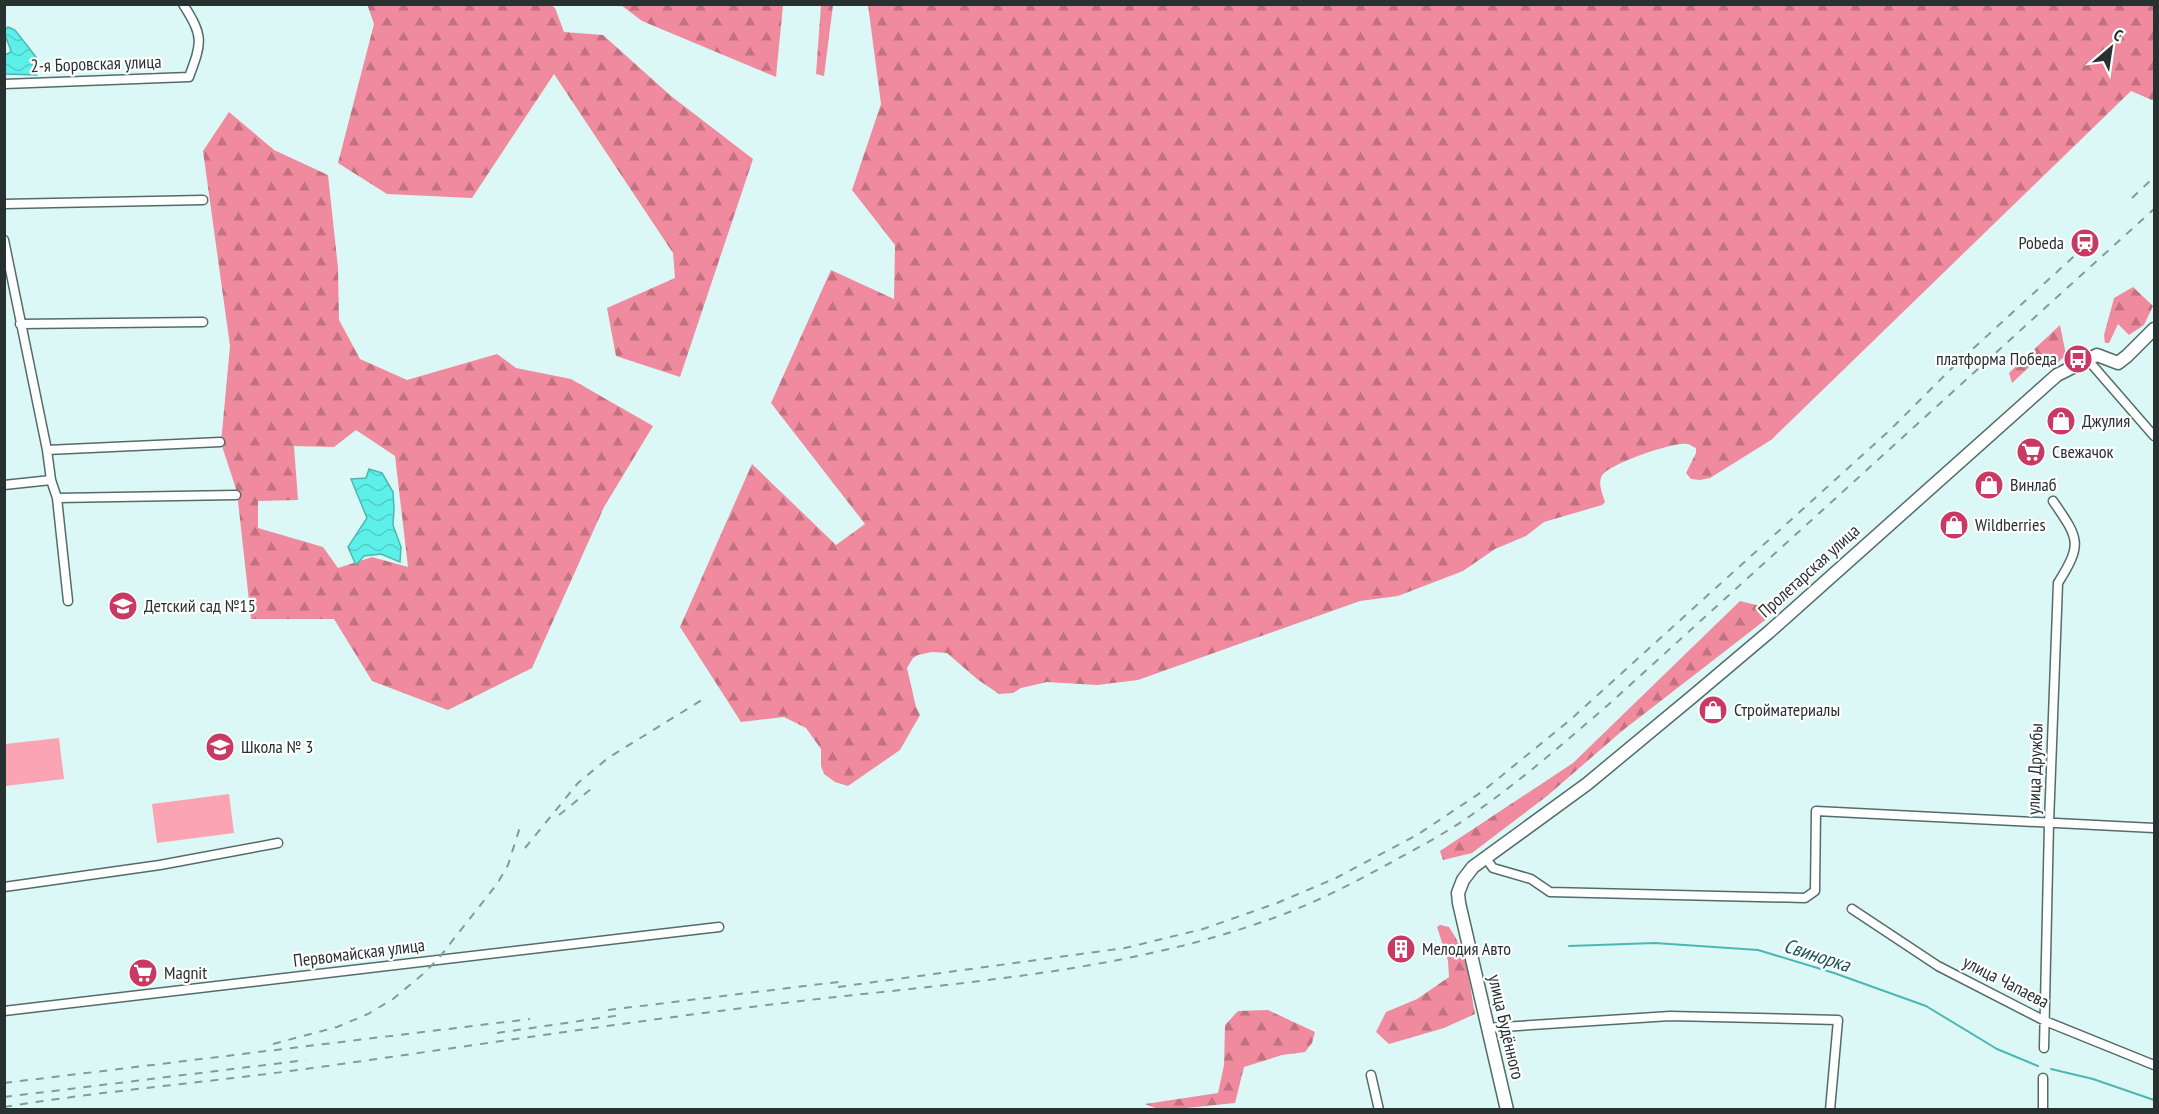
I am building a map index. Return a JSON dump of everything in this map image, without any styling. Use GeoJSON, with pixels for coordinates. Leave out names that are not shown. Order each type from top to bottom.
{"type":"FeatureCollection","features":[{"type":"Feature","properties":{"kind":"main road","name":"Пролетарская улица"},"geometry":{"type":"LineString","coordinates":[[1485,857],[1587,784],[1692,697],[1769,632],[2056,375],[2097,355],[2118,363],[2154,330]]}},
{"type":"Feature","properties":{"kind":"main road","name":"улица Будённого"},"geometry":{"type":"LineString","coordinates":[[1485,857],[1465,876],[1458,893],[1507,1110]]}},
{"type":"Feature","properties":{"kind":"street","name":"2-я Боровская улица"},"geometry":{"type":"LineString","coordinates":[[4,84],[189,77],[200,48],[196,26],[183,4]]}},
{"type":"Feature","properties":{"kind":"street"},"geometry":{"type":"LineString","coordinates":[[4,204],[203,200]]}},
{"type":"Feature","properties":{"kind":"street"},"geometry":{"type":"LineString","coordinates":[[4,240],[47,450],[51,480],[57,498],[68,601]]}},
{"type":"Feature","properties":{"kind":"street"},"geometry":{"type":"LineString","coordinates":[[21,324],[203,322]]}},
{"type":"Feature","properties":{"kind":"street"},"geometry":{"type":"LineString","coordinates":[[2088,360],[2154,436]]}},
{"type":"Feature","properties":{"kind":"street"},"geometry":{"type":"LineString","coordinates":[[47,450],[220,442]]}},
{"type":"Feature","properties":{"kind":"street"},"geometry":{"type":"LineString","coordinates":[[4,485],[51,480]]}},
{"type":"Feature","properties":{"kind":"street"},"geometry":{"type":"LineString","coordinates":[[57,498],[236,495]]}},
{"type":"Feature","properties":{"kind":"street","name":"улица Дружбы"},"geometry":{"type":"LineString","coordinates":[[2044,1048],[2058,583],[2073,559],[2075,550],[2073,531],[2053,501]]}},
{"type":"Feature","properties":{"kind":"street"},"geometry":{"type":"LineString","coordinates":[[1485,857],[1493,868],[1531,879],[1550,892],[1805,898],[1815,891],[1816,812],[2154,828]]}},
{"type":"Feature","properties":{"kind":"street"},"geometry":{"type":"LineString","coordinates":[[4,888],[160,865],[278,843]]}},
{"type":"Feature","properties":{"kind":"street","name":"улица Чапаева"},"geometry":{"type":"LineString","coordinates":[[1852,909],[1938,966],[2045,1020],[2154,1065]]}},
{"type":"Feature","properties":{"kind":"street","name":"Первомайская улица"},"geometry":{"type":"LineString","coordinates":[[4,1011],[718,927]]}},
{"type":"Feature","properties":{"kind":"street"},"geometry":{"type":"LineString","coordinates":[[1487,1028],[1670,1016],[1838,1020],[1830,1110]]}},
{"type":"Feature","properties":{"kind":"street"},"geometry":{"type":"LineString","coordinates":[[1371,1075],[1379,1110]]}},
{"type":"Feature","properties":{"kind":"street"},"geometry":{"type":"LineString","coordinates":[[2043,1078],[2043,1110]]}},
{"type":"Feature","properties":{"kind":"green space"},"geometry":{"type":"Polygon","coordinates":[[[367,4],[551,5],[555,8],[564,32],[603,35],[671,96],[753,159],[680,377],[616,356],[607,308],[675,278],[673,253],[554,74],[472,198],[387,194],[338,163],[374,24],[367,4]]]}},
{"type":"Feature","properties":{"kind":"green space"},"geometry":{"type":"Polygon","coordinates":[[[621,5],[783,5],[776,77],[642,21],[621,5]]]}},
{"type":"Feature","properties":{"kind":"green space"},"geometry":{"type":"Polygon","coordinates":[[[821,5],[833,5],[824,76],[816,74],[821,5]]]}},
{"type":"Feature","properties":{"kind":"green space"},"geometry":{"type":"Polygon","coordinates":[[[868,5],[2154,5],[2154,98],[2152,100],[2131,91],[1771,440],[1710,478],[1691,479],[1686,473],[1696,453],[1696,448],[1689,444],[1670,446],[1643,454],[1603,474],[1600,484],[1605,502],[1602,505],[1544,522],[1526,536],[1495,549],[1463,571],[1398,596],[1360,601],[1138,680],[1097,685],[1047,682],[1021,688],[1013,693],[999,694],[977,679],[947,653],[932,652],[918,655],[913,658],[907,668],[920,715],[900,750],[848,786],[835,782],[824,774],[821,766],[821,749],[806,728],[784,717],[741,722],[680,627],[752,464],[836,545],[865,524],[771,403],[831,270],[894,299],[895,245],[852,190],[881,104],[868,5]]]}},
{"type":"Feature","properties":{"kind":"green space"},"geometry":{"type":"Polygon","coordinates":[[[229,112],[274,150],[328,175],[338,268],[339,320],[360,359],[407,380],[497,354],[516,368],[571,379],[653,426],[604,507],[532,668],[448,710],[372,681],[334,619],[251,619],[237,492],[221,443],[230,346],[203,151],[229,112]],[[356,430],[334,447],[294,446],[298,500],[258,501],[258,528],[323,547],[338,568],[372,557],[408,567],[395,456],[356,430]]]}},
{"type":"Feature","properties":{"kind":"green space"},"geometry":{"type":"Polygon","coordinates":[[[2133,287],[2153,306],[2144,325],[2129,335],[2118,324],[2109,343],[2105,343],[2104,335],[2114,298],[2133,287]]]}},
{"type":"Feature","properties":{"kind":"green space"},"geometry":{"type":"Polygon","coordinates":[[[2060,325],[2066,355],[2054,366],[2044,353],[2012,383],[2009,373],[2060,325]]]}},
{"type":"Feature","properties":{"kind":"green space"},"geometry":{"type":"Polygon","coordinates":[[[1740,601],[1760,606],[1769,617],[1622,731],[1547,796],[1472,853],[1443,860],[1440,851],[1573,763],[1740,601]]]}},
{"type":"Feature","properties":{"kind":"green space"},"geometry":{"type":"Polygon","coordinates":[[[1440,925],[1449,927],[1461,948],[1475,1014],[1444,1028],[1389,1044],[1376,1032],[1386,1012],[1417,999],[1449,977],[1448,961],[1437,927],[1440,925]]]}},
{"type":"Feature","properties":{"kind":"green space"},"geometry":{"type":"Polygon","coordinates":[[[1268,1010],[1315,1032],[1312,1043],[1305,1052],[1282,1055],[1244,1067],[1235,1103],[1166,1110],[1145,1104],[1218,1093],[1224,1065],[1225,1025],[1238,1011],[1268,1010]]]}},
{"type":"Feature","properties":{"kind":"shaded area"},"geometry":{"type":"Polygon","coordinates":[[[59,738],[64,779],[5,786],[5,744],[59,738]]]}},
{"type":"Feature","properties":{"kind":"shaded area"},"geometry":{"type":"Polygon","coordinates":[[[229,794],[234,833],[157,843],[152,804],[229,794]]]}},
{"type":"Feature","properties":{"kind":"water"},"geometry":{"type":"Polygon","coordinates":[[[8,27],[15,30],[36,57],[37,75],[5,74],[5,55],[11,52],[5,33],[8,27]]]}},
{"type":"Feature","properties":{"kind":"water"},"geometry":{"type":"Polygon","coordinates":[[[369,469],[382,473],[393,492],[393,525],[401,547],[400,562],[381,554],[364,556],[356,565],[348,547],[367,518],[351,479],[366,478],[369,469]]]}},
{"type":"Feature","properties":{"kind":"waterway","name":"Свинорка"},"geometry":{"type":"LineString","coordinates":[[1569,946],[1655,943],[1758,950],[1834,973],[1926,1006],[1997,1049],[2038,1066]]}},
{"type":"Feature","properties":{"kind":"waterway"},"geometry":{"type":"LineString","coordinates":[[2051,1069],[2093,1079],[2154,1100]]}},
{"type":"Feature","properties":{"kind":"railway"},"geometry":{"type":"LineString","coordinates":[[2132,198],[2154,177]]}},
{"type":"Feature","properties":{"kind":"railway"},"geometry":{"type":"LineString","coordinates":[[4,1107],[298,1070],[716,1011],[959,984],[1081,967],[1201,941],[1293,911],[1358,880],[1434,838],[1467,818],[1528,773],[1608,705],[2154,209]]}},
{"type":"Feature","properties":{"kind":"railway"},"geometry":{"type":"LineString","coordinates":[[838,987],[1125,948],[1203,929],[1277,903],[1336,878],[1417,835],[1483,791],[1570,720],[1889,431],[1953,367],[2095,237]]}},
{"type":"Feature","properties":{"kind":"railway"},"geometry":{"type":"LineString","coordinates":[[525,848],[578,783],[608,758],[705,698]]}},
{"type":"Feature","properties":{"kind":"railway"},"geometry":{"type":"LineString","coordinates":[[559,815],[596,785]]}},
{"type":"Feature","properties":{"kind":"railway"},"geometry":{"type":"LineString","coordinates":[[273,1044],[337,1027],[368,1014],[393,999],[423,974],[438,959],[497,884],[508,865],[520,827]]}},
{"type":"Feature","properties":{"kind":"railway"},"geometry":{"type":"LineString","coordinates":[[608,1010],[846,981]]}},
{"type":"Feature","properties":{"kind":"railway"},"geometry":{"type":"LineString","coordinates":[[497,1033],[621,1015]]}},
{"type":"Feature","properties":{"kind":"railway"},"geometry":{"type":"LineString","coordinates":[[4,1083],[530,1019]]}},
{"type":"Feature","properties":{"kind":"railway"},"geometry":{"type":"LineString","coordinates":[[4,1097],[306,1060]]}},
{"type":"Feature","properties":{"kind":"place","name":"Pobeda"},"geometry":{"type":"Point","coordinates":[2085,243]}},
{"type":"Feature","properties":{"kind":"place","name":"платформа Победа"},"geometry":{"type":"Point","coordinates":[2078,359]}},
{"type":"Feature","properties":{"kind":"place","name":"Джулия"},"geometry":{"type":"Point","coordinates":[2061,421]}},
{"type":"Feature","properties":{"kind":"place","name":"Свежачок"},"geometry":{"type":"Point","coordinates":[2031,452]}},
{"type":"Feature","properties":{"kind":"place","name":"Винлаб"},"geometry":{"type":"Point","coordinates":[1989,485]}},
{"type":"Feature","properties":{"kind":"place","name":"Wildberries"},"geometry":{"type":"Point","coordinates":[1954,525]}},
{"type":"Feature","properties":{"kind":"place","name":"Детский сад №15"},"geometry":{"type":"Point","coordinates":[123,606]}},
{"type":"Feature","properties":{"kind":"place","name":"Стройматериалы"},"geometry":{"type":"Point","coordinates":[1713,710]}},
{"type":"Feature","properties":{"kind":"place","name":"Школа № 3"},"geometry":{"type":"Point","coordinates":[220,747]}},
{"type":"Feature","properties":{"kind":"place","name":"Мелодия Авто"},"geometry":{"type":"Point","coordinates":[1401,949]}},
{"type":"Feature","properties":{"kind":"place","name":"Magnit"},"geometry":{"type":"Point","coordinates":[143,973]}}]}
